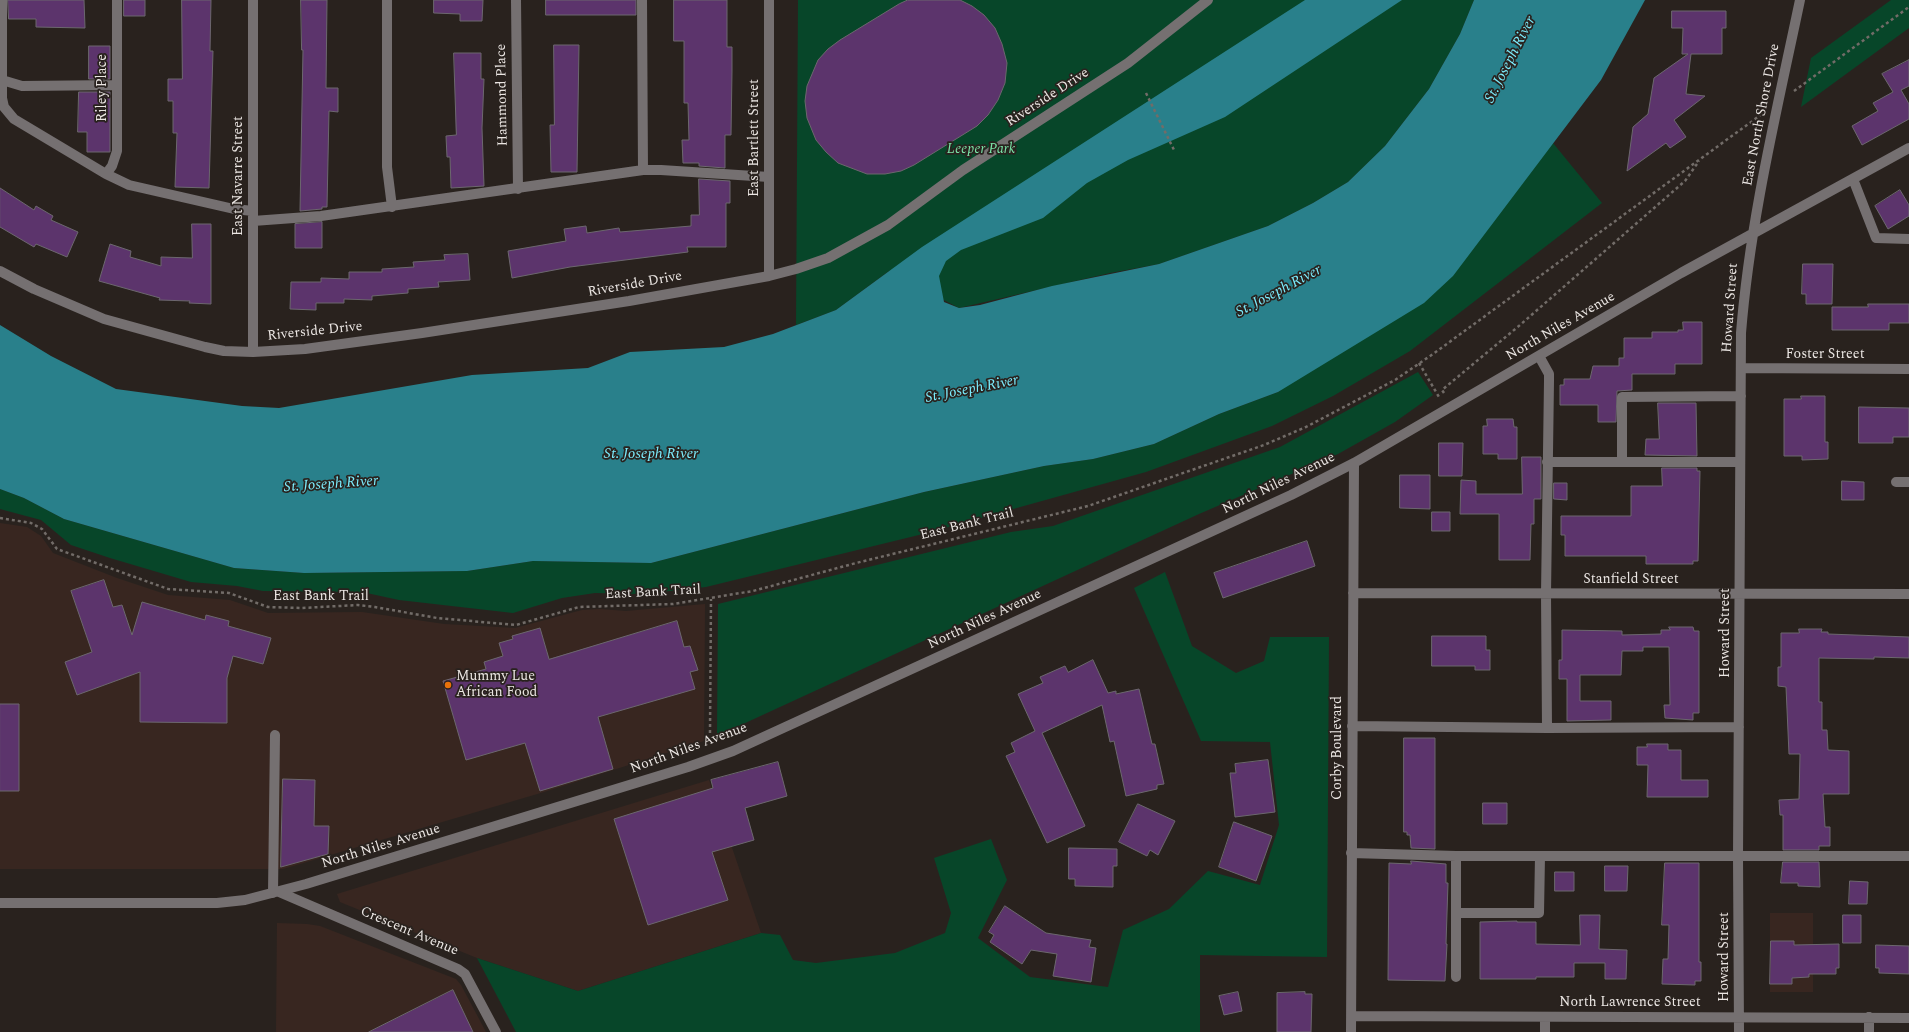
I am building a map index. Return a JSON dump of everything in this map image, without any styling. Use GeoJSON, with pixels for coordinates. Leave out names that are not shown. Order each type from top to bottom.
{"type":"FeatureCollection","features":[{"type":"Feature","properties":{"kind":"street"},"geometry":{"type":"LineString","coordinates":[[2,0],[2,98],[4,108],[14,119],[106,174],[129,184],[234,209],[253,216],[321,216],[643,170],[769,177]]}},
{"type":"Feature","properties":{"kind":"street","name":"Riley Place"},"geometry":{"type":"LineString","coordinates":[[106,174],[112,166],[117,151],[117,0]]}},
{"type":"Feature","properties":{"kind":"street","name":"East Navarre Street"},"geometry":{"type":"LineString","coordinates":[[253,0],[253,352]]}},
{"type":"Feature","properties":{"kind":"street"},"geometry":{"type":"LineString","coordinates":[[387,0],[386,167],[392,207]]}},
{"type":"Feature","properties":{"kind":"street","name":"Hammond Place"},"geometry":{"type":"LineString","coordinates":[[516,0],[518,189]]}},
{"type":"Feature","properties":{"kind":"street"},"geometry":{"type":"LineString","coordinates":[[642,0],[643,170]]}},
{"type":"Feature","properties":{"kind":"street","name":"East Bartlett Street"},"geometry":{"type":"LineString","coordinates":[[768,276],[770,0]]}},
{"type":"Feature","properties":{"kind":"street","name":"Riverside Drive"},"geometry":{"type":"LineString","coordinates":[[0,271],[34,289],[104,319],[205,347],[224,351],[253,352],[305,349],[422,333],[629,301],[768,276],[796,269],[828,258],[888,226],[963,170],[1128,63],[1208,0]]}},
{"type":"Feature","properties":{"kind":"street","name":"East North Shore Drive"},"geometry":{"type":"LineString","coordinates":[[1752,235],[1800,0]]}},
{"type":"Feature","properties":{"kind":"street"},"geometry":{"type":"LineString","coordinates":[[2,80],[22,86],[117,85]]}},
{"type":"Feature","properties":{"kind":"street","name":"North Niles Avenue"},"geometry":{"type":"LineString","coordinates":[[0,903],[216,903],[245,900],[276,893],[680,770],[733,751],[1284,498],[1354,463],[1682,273],[1909,148]]}},
{"type":"Feature","properties":{"kind":"street"},"geometry":{"type":"LineString","coordinates":[[1853,179],[1876,238],[1909,238]]}},
{"type":"Feature","properties":{"kind":"street","name":"Howard Street"},"geometry":{"type":"LineString","coordinates":[[1739,1032],[1738,856],[1741,333],[1745,283],[1752,235]]}},
{"type":"Feature","properties":{"kind":"street"},"geometry":{"type":"LineString","coordinates":[[1539,356],[1549,374],[1546,594],[1547,728]]}},
{"type":"Feature","properties":{"kind":"street","name":"Foster Street"},"geometry":{"type":"LineString","coordinates":[[1741,368],[1909,369]]}},
{"type":"Feature","properties":{"kind":"street"},"geometry":{"type":"LineString","coordinates":[[1622,461],[1622,397],[1741,396]]}},
{"type":"Feature","properties":{"kind":"street"},"geometry":{"type":"LineString","coordinates":[[1547,462],[1740,462]]}},
{"type":"Feature","properties":{"kind":"street","name":"Corby Boulevard"},"geometry":{"type":"LineString","coordinates":[[1351,1032],[1354,463]]}},
{"type":"Feature","properties":{"kind":"street"},"geometry":{"type":"LineString","coordinates":[[1896,482],[1909,482]]}},
{"type":"Feature","properties":{"kind":"street","name":"Stanfield Street"},"geometry":{"type":"LineString","coordinates":[[1353,593],[1909,594]]}},
{"type":"Feature","properties":{"kind":"street"},"geometry":{"type":"LineString","coordinates":[[1352,726],[1547,728],[1739,727]]}},
{"type":"Feature","properties":{"kind":"street"},"geometry":{"type":"LineString","coordinates":[[275,735],[276,893]]}},
{"type":"Feature","properties":{"kind":"street"},"geometry":{"type":"LineString","coordinates":[[1351,853],[1456,856],[1909,856]]}},
{"type":"Feature","properties":{"kind":"street"},"geometry":{"type":"LineString","coordinates":[[1456,856],[1456,977]]}},
{"type":"Feature","properties":{"kind":"street"},"geometry":{"type":"LineString","coordinates":[[1456,913],[1540,913],[1540,856]]}},
{"type":"Feature","properties":{"kind":"street","name":"Crescent Avenue"},"geometry":{"type":"LineString","coordinates":[[276,893],[458,969],[466,974],[496,1032]]}},
{"type":"Feature","properties":{"kind":"street","name":"North Lawrence Street"},"geometry":{"type":"LineString","coordinates":[[1352,1016],[1909,1018]]}},
{"type":"Feature","properties":{"kind":"street"},"geometry":{"type":"LineString","coordinates":[[1545,1017],[1545,1032]]}},
{"type":"Feature","properties":{"kind":"street"},"geometry":{"type":"LineString","coordinates":[[1869,1018],[1869,1032]]}},
{"type":"Feature","properties":{"kind":"path"},"geometry":{"type":"LineString","coordinates":[[1795,91],[1909,7]]}},
{"type":"Feature","properties":{"kind":"path"},"geometry":{"type":"LineString","coordinates":[[1146,93],[1176,152]]}},
{"type":"Feature","properties":{"kind":"path","name":"East Bank Trail"},"geometry":{"type":"LineString","coordinates":[[0,518],[31,523],[42,529],[57,549],[138,580],[168,589],[229,593],[268,607],[364,606],[437,618],[516,625],[579,607],[666,605],[711,599],[753,591],[863,561],[1088,506],[1264,445],[1306,427],[1395,380],[1419,364],[1506,303],[1761,115]]}},
{"type":"Feature","properties":{"kind":"path"},"geometry":{"type":"LineString","coordinates":[[1444,393],[1442,390],[1520,325],[1685,181],[1701,159]]}},
{"type":"Feature","properties":{"kind":"path"},"geometry":{"type":"LineString","coordinates":[[1419,364],[1439,397]]}},
{"type":"Feature","properties":{"kind":"path"},"geometry":{"type":"LineString","coordinates":[[710,733],[711,599]]}},
{"type":"Feature","properties":{"kind":"shaded area"},"geometry":{"type":"Polygon","coordinates":[[[0,523],[27,527],[41,536],[53,553],[117,578],[168,595],[230,600],[268,613],[362,612],[444,624],[515,628],[582,610],[600,609],[626,611],[705,604],[704,741],[544,792],[283,869],[0,869],[0,523]]]}},
{"type":"Feature","properties":{"kind":"shaded area"},"geometry":{"type":"Polygon","coordinates":[[[709,780],[761,933],[578,991],[477,958],[340,902],[337,894],[709,780]]]}},
{"type":"Feature","properties":{"kind":"shaded area"},"geometry":{"type":"Polygon","coordinates":[[[1770,913],[1813,913],[1813,992],[1770,992],[1770,913]]]}},
{"type":"Feature","properties":{"kind":"shaded area"},"geometry":{"type":"Polygon","coordinates":[[[277,923],[320,926],[456,979],[461,985],[486,1032],[276,1032],[277,923]]]}},
{"type":"Feature","properties":{"kind":"green space","name":"Leeper Park"},"geometry":{"type":"Polygon","coordinates":[[[798,0],[1474,0],[1460,34],[1429,89],[1385,146],[1348,182],[1313,203],[1268,226],[1159,264],[1110,273],[959,308],[889,271],[836,310],[796,325],[798,0]]]}},
{"type":"Feature","properties":{"kind":"green space"},"geometry":{"type":"Polygon","coordinates":[[[1891,0],[1909,0],[1909,28],[1801,107],[1811,58],[1891,0]]]}},
{"type":"Feature","properties":{"kind":"green space"},"geometry":{"type":"Polygon","coordinates":[[[1553,143],[1602,203],[1410,351],[1333,396],[1272,426],[1146,472],[927,533],[706,587],[642,594],[595,593],[562,598],[513,613],[399,600],[362,592],[263,591],[237,586],[191,582],[110,558],[71,545],[41,520],[0,509],[0,489],[24,498],[64,519],[234,568],[304,573],[467,571],[533,561],[651,563],[924,492],[1044,466],[1093,459],[1154,444],[1219,414],[1278,392],[1512,196],[1553,143]]]}},
{"type":"Feature","properties":{"kind":"green space"},"geometry":{"type":"Polygon","coordinates":[[[1418,372],[1433,395],[1395,422],[1338,454],[1199,514],[717,736],[718,604],[1011,532],[1053,526],[1280,447],[1418,372]]]}},
{"type":"Feature","properties":{"kind":"green space"},"geometry":{"type":"Polygon","coordinates":[[[1165,572],[1192,646],[1236,673],[1264,661],[1270,637],[1329,637],[1327,957],[1200,955],[1200,1032],[516,1032],[477,958],[578,991],[761,933],[780,935],[793,960],[816,963],[895,953],[945,933],[951,913],[934,858],[991,839],[1007,880],[978,938],[1030,977],[1108,987],[1123,930],[1169,909],[1208,871],[1260,885],[1279,825],[1270,742],[1201,741],[1134,588],[1165,572]]]}},
{"type":"Feature","properties":{"kind":"water","name":"St. Joseph River"},"geometry":{"type":"Polygon","coordinates":[[[1305,0],[1402,0],[1225,117],[1128,160],[1087,183],[1043,218],[961,250],[946,261],[939,276],[944,302],[959,308],[980,305],[1052,286],[1159,264],[1268,226],[1313,203],[1348,182],[1385,146],[1429,89],[1460,34],[1474,0],[1645,0],[1601,80],[1453,276],[1424,303],[1278,392],[1219,414],[1154,444],[1093,459],[1044,466],[924,492],[651,563],[533,561],[467,571],[304,573],[234,568],[64,519],[24,498],[0,489],[0,325],[51,356],[116,389],[242,406],[279,408],[472,375],[588,368],[630,352],[724,347],[773,334],[836,310],[922,247],[1305,0]]]}},
{"type":"Feature","properties":{"kind":"building"},"geometry":{"type":"Polygon","coordinates":[[[8,0],[84,0],[85,28],[36,27],[36,19],[9,19],[8,0]]]}},
{"type":"Feature","properties":{"kind":"building"},"geometry":{"type":"Polygon","coordinates":[[[124,0],[145,0],[145,16],[124,16],[124,0]]]}},
{"type":"Feature","properties":{"kind":"building"},"geometry":{"type":"Polygon","coordinates":[[[182,0],[211,0],[210,51],[213,51],[209,188],[175,187],[177,133],[173,133],[173,101],[168,101],[168,79],[182,79],[182,0]]]}},
{"type":"Feature","properties":{"kind":"building"},"geometry":{"type":"Polygon","coordinates":[[[301,0],[327,0],[326,88],[338,88],[338,112],[329,111],[327,207],[322,207],[322,209],[300,211],[303,50],[301,0]]]}},
{"type":"Feature","properties":{"kind":"building"},"geometry":{"type":"Polygon","coordinates":[[[434,0],[483,0],[482,21],[460,21],[460,14],[434,13],[434,0]]]}},
{"type":"Feature","properties":{"kind":"building"},"geometry":{"type":"Polygon","coordinates":[[[546,0],[636,0],[636,15],[546,15],[546,0]]]}},
{"type":"Feature","properties":{"kind":"building"},"geometry":{"type":"Polygon","coordinates":[[[674,0],[727,0],[727,47],[732,47],[732,71],[731,135],[725,135],[725,168],[699,166],[699,163],[683,163],[682,140],[689,140],[688,103],[684,103],[684,41],[674,41],[674,0]]]}},
{"type":"Feature","properties":{"kind":"building"},"geometry":{"type":"Polygon","coordinates":[[[908,0],[960,0],[972,6],[984,15],[995,28],[1002,44],[1007,63],[1005,83],[998,100],[988,115],[977,126],[914,165],[901,171],[885,174],[867,174],[838,163],[816,140],[807,118],[805,101],[807,86],[818,60],[828,49],[840,40],[908,0]]]}},
{"type":"Feature","properties":{"kind":"building"},"geometry":{"type":"Polygon","coordinates":[[[1672,11],[1726,11],[1726,28],[1722,28],[1722,54],[1691,54],[1686,94],[1705,96],[1674,120],[1686,137],[1670,148],[1666,143],[1627,171],[1633,127],[1648,114],[1654,78],[1688,54],[1682,54],[1683,28],[1672,28],[1672,11]]]}},
{"type":"Feature","properties":{"kind":"building"},"geometry":{"type":"Polygon","coordinates":[[[554,45],[579,45],[577,172],[551,172],[550,125],[554,125],[554,45]]]}},
{"type":"Feature","properties":{"kind":"building"},"geometry":{"type":"Polygon","coordinates":[[[89,46],[110,46],[110,79],[89,79],[89,46]]]}},
{"type":"Feature","properties":{"kind":"building"},"geometry":{"type":"Polygon","coordinates":[[[454,53],[481,53],[481,79],[484,79],[482,128],[484,186],[451,188],[450,157],[447,157],[446,136],[456,135],[454,53]]]}},
{"type":"Feature","properties":{"kind":"building"},"geometry":{"type":"Polygon","coordinates":[[[1909,60],[1909,86],[1901,90],[1909,104],[1909,119],[1862,145],[1852,126],[1878,111],[1873,103],[1893,92],[1882,74],[1909,60]]]}},
{"type":"Feature","properties":{"kind":"building"},"geometry":{"type":"Polygon","coordinates":[[[79,92],[110,92],[110,152],[87,152],[87,132],[78,132],[79,92]]]}},
{"type":"Feature","properties":{"kind":"building"},"geometry":{"type":"Polygon","coordinates":[[[699,179],[730,181],[730,203],[726,203],[726,247],[687,247],[688,252],[570,267],[512,278],[508,251],[566,241],[564,229],[586,226],[587,233],[619,228],[620,232],[691,226],[691,215],[699,215],[699,179]]]}},
{"type":"Feature","properties":{"kind":"building"},"geometry":{"type":"Polygon","coordinates":[[[0,188],[34,210],[36,206],[53,216],[51,220],[78,232],[67,257],[36,244],[34,247],[0,227],[0,188]]]}},
{"type":"Feature","properties":{"kind":"building"},"geometry":{"type":"Polygon","coordinates":[[[1900,190],[1909,205],[1909,216],[1888,229],[1875,206],[1900,190]]]}},
{"type":"Feature","properties":{"kind":"building"},"geometry":{"type":"Polygon","coordinates":[[[322,222],[322,248],[295,248],[295,224],[322,222]]]}},
{"type":"Feature","properties":{"kind":"building"},"geometry":{"type":"Polygon","coordinates":[[[192,224],[211,224],[211,304],[189,303],[190,301],[159,300],[160,298],[99,281],[110,244],[131,251],[130,257],[161,266],[161,257],[192,258],[192,224]]]}},
{"type":"Feature","properties":{"kind":"building"},"geometry":{"type":"Polygon","coordinates":[[[468,254],[470,280],[438,282],[439,287],[408,289],[408,293],[372,296],[372,300],[344,299],[344,303],[316,303],[316,310],[290,309],[291,282],[321,282],[321,278],[349,279],[349,272],[382,272],[382,269],[414,267],[413,262],[445,260],[444,255],[468,254]]]}},
{"type":"Feature","properties":{"kind":"building"},"geometry":{"type":"Polygon","coordinates":[[[1803,264],[1833,264],[1832,304],[1806,304],[1806,294],[1802,294],[1803,264]]]}},
{"type":"Feature","properties":{"kind":"building"},"geometry":{"type":"Polygon","coordinates":[[[1868,304],[1909,304],[1909,323],[1889,323],[1889,330],[1832,330],[1832,307],[1868,307],[1868,304]]]}},
{"type":"Feature","properties":{"kind":"building"},"geometry":{"type":"Polygon","coordinates":[[[1683,322],[1702,322],[1702,364],[1675,364],[1675,374],[1632,374],[1632,390],[1617,391],[1616,422],[1598,422],[1598,405],[1560,405],[1560,385],[1564,385],[1564,379],[1590,379],[1593,366],[1619,366],[1619,358],[1624,358],[1624,338],[1652,338],[1652,332],[1678,332],[1678,330],[1683,330],[1683,322]]]}},
{"type":"Feature","properties":{"kind":"building"},"geometry":{"type":"Polygon","coordinates":[[[1801,396],[1825,396],[1825,442],[1828,442],[1828,459],[1802,460],[1802,456],[1784,456],[1784,399],[1801,399],[1801,396]]]}},
{"type":"Feature","properties":{"kind":"building"},"geometry":{"type":"Polygon","coordinates":[[[1658,403],[1696,403],[1697,456],[1645,455],[1646,439],[1659,439],[1658,403]]]}},
{"type":"Feature","properties":{"kind":"building"},"geometry":{"type":"Polygon","coordinates":[[[1859,407],[1909,408],[1909,437],[1893,437],[1893,443],[1859,443],[1859,407]]]}},
{"type":"Feature","properties":{"kind":"building"},"geometry":{"type":"Polygon","coordinates":[[[1487,419],[1513,419],[1514,427],[1517,427],[1517,459],[1498,459],[1498,454],[1483,454],[1483,426],[1487,426],[1487,419]]]}},
{"type":"Feature","properties":{"kind":"building"},"geometry":{"type":"Polygon","coordinates":[[[1439,443],[1463,443],[1462,476],[1439,476],[1439,443]]]}},
{"type":"Feature","properties":{"kind":"building"},"geometry":{"type":"Polygon","coordinates":[[[1522,457],[1541,457],[1541,499],[1534,499],[1534,524],[1531,524],[1530,560],[1499,560],[1499,514],[1460,514],[1461,480],[1476,481],[1476,494],[1522,494],[1522,457]]]}},
{"type":"Feature","properties":{"kind":"building"},"geometry":{"type":"Polygon","coordinates":[[[1662,468],[1697,468],[1697,471],[1700,471],[1698,561],[1693,561],[1693,564],[1646,564],[1646,556],[1565,556],[1565,535],[1561,535],[1561,516],[1631,516],[1631,486],[1662,486],[1662,468]]]}},
{"type":"Feature","properties":{"kind":"building"},"geometry":{"type":"Polygon","coordinates":[[[1400,475],[1430,475],[1430,509],[1400,508],[1400,475]]]}},
{"type":"Feature","properties":{"kind":"building"},"geometry":{"type":"Polygon","coordinates":[[[1842,481],[1864,482],[1864,500],[1842,500],[1842,481]]]}},
{"type":"Feature","properties":{"kind":"building"},"geometry":{"type":"Polygon","coordinates":[[[1554,483],[1567,483],[1567,500],[1554,499],[1554,483]]]}},
{"type":"Feature","properties":{"kind":"building"},"geometry":{"type":"Polygon","coordinates":[[[1432,512],[1450,512],[1450,531],[1432,531],[1432,512]]]}},
{"type":"Feature","properties":{"kind":"building"},"geometry":{"type":"Polygon","coordinates":[[[1307,541],[1315,566],[1223,598],[1214,573],[1307,541]]]}},
{"type":"Feature","properties":{"kind":"building"},"geometry":{"type":"Polygon","coordinates":[[[104,580],[113,607],[122,605],[132,635],[142,602],[205,620],[206,615],[229,621],[228,626],[271,638],[263,664],[233,656],[227,678],[227,723],[140,722],[140,672],[77,695],[65,662],[92,652],[71,591],[104,580]]]}},
{"type":"Feature","properties":{"kind":"building"},"geometry":{"type":"Polygon","coordinates":[[[677,621],[684,647],[690,646],[698,670],[690,672],[695,689],[598,717],[613,769],[540,791],[525,743],[466,760],[443,681],[486,669],[484,662],[503,656],[499,643],[513,639],[512,636],[540,628],[549,659],[677,621]]]}},
{"type":"Feature","properties":{"kind":"building"},"geometry":{"type":"Polygon","coordinates":[[[1669,627],[1693,627],[1694,631],[1699,631],[1699,713],[1693,713],[1693,720],[1665,718],[1664,705],[1670,705],[1669,647],[1643,647],[1643,651],[1622,651],[1621,675],[1580,675],[1580,701],[1611,701],[1611,720],[1567,721],[1567,679],[1559,679],[1559,660],[1562,660],[1562,630],[1622,631],[1622,635],[1661,634],[1661,630],[1670,630],[1669,627]]]}},
{"type":"Feature","properties":{"kind":"building"},"geometry":{"type":"Polygon","coordinates":[[[1799,629],[1822,629],[1821,632],[1828,632],[1828,634],[1909,637],[1909,658],[1819,658],[1819,702],[1822,702],[1822,730],[1827,730],[1828,750],[1849,751],[1849,794],[1823,794],[1825,827],[1830,827],[1830,846],[1819,846],[1819,850],[1783,850],[1783,815],[1780,815],[1779,800],[1799,799],[1800,754],[1789,754],[1786,687],[1778,686],[1778,667],[1781,667],[1781,633],[1799,633],[1799,629]]]}},
{"type":"Feature","properties":{"kind":"building"},"geometry":{"type":"Polygon","coordinates":[[[1432,636],[1486,636],[1486,650],[1490,650],[1490,670],[1475,670],[1475,666],[1432,666],[1432,636]]]}},
{"type":"Feature","properties":{"kind":"building"},"geometry":{"type":"Polygon","coordinates":[[[1093,660],[1108,693],[1116,691],[1116,694],[1139,689],[1152,744],[1155,744],[1164,784],[1157,785],[1157,789],[1126,796],[1114,741],[1110,742],[1102,705],[1042,733],[1085,826],[1047,843],[1006,756],[1015,752],[1011,743],[1035,731],[1018,694],[1043,683],[1040,677],[1065,666],[1068,672],[1093,660]]]}},
{"type":"Feature","properties":{"kind":"building"},"geometry":{"type":"Polygon","coordinates":[[[0,704],[19,704],[19,791],[0,791],[0,704]]]}},
{"type":"Feature","properties":{"kind":"building"},"geometry":{"type":"Polygon","coordinates":[[[1404,738],[1435,738],[1435,849],[1411,848],[1410,835],[1407,835],[1407,832],[1404,832],[1404,738]]]}},
{"type":"Feature","properties":{"kind":"building"},"geometry":{"type":"Polygon","coordinates":[[[1647,744],[1668,744],[1668,750],[1681,750],[1681,780],[1708,780],[1708,797],[1647,797],[1648,765],[1637,765],[1637,747],[1647,747],[1647,744]]]}},
{"type":"Feature","properties":{"kind":"building"},"geometry":{"type":"Polygon","coordinates":[[[1268,760],[1275,812],[1235,817],[1230,773],[1236,773],[1235,764],[1268,760]]]}},
{"type":"Feature","properties":{"kind":"building"},"geometry":{"type":"Polygon","coordinates":[[[778,762],[787,796],[745,808],[754,840],[712,852],[728,900],[648,925],[614,819],[713,788],[711,780],[778,762]]]}},
{"type":"Feature","properties":{"kind":"building"},"geometry":{"type":"Polygon","coordinates":[[[283,779],[315,780],[314,826],[329,826],[328,854],[281,867],[283,779]]]}},
{"type":"Feature","properties":{"kind":"building"},"geometry":{"type":"Polygon","coordinates":[[[1483,803],[1507,803],[1507,824],[1483,824],[1483,803]]]}},
{"type":"Feature","properties":{"kind":"building"},"geometry":{"type":"Polygon","coordinates":[[[1138,804],[1175,821],[1158,855],[1150,850],[1147,856],[1119,842],[1138,804]]]}},
{"type":"Feature","properties":{"kind":"building"},"geometry":{"type":"Polygon","coordinates":[[[1234,822],[1272,836],[1256,881],[1219,867],[1234,822]]]}},
{"type":"Feature","properties":{"kind":"building"},"geometry":{"type":"Polygon","coordinates":[[[1069,848],[1117,849],[1117,866],[1113,866],[1113,887],[1075,886],[1075,879],[1069,879],[1069,848]]]}},
{"type":"Feature","properties":{"kind":"building"},"geometry":{"type":"Polygon","coordinates":[[[1411,861],[1446,864],[1446,883],[1448,883],[1445,981],[1388,980],[1389,863],[1411,864],[1411,861]]]}},
{"type":"Feature","properties":{"kind":"building"},"geometry":{"type":"Polygon","coordinates":[[[1783,862],[1819,862],[1820,887],[1798,886],[1798,883],[1781,883],[1783,862]]]}},
{"type":"Feature","properties":{"kind":"building"},"geometry":{"type":"Polygon","coordinates":[[[1665,863],[1699,863],[1699,962],[1701,962],[1701,981],[1695,981],[1695,985],[1662,984],[1663,959],[1668,959],[1669,925],[1662,925],[1665,863]]]}},
{"type":"Feature","properties":{"kind":"building"},"geometry":{"type":"Polygon","coordinates":[[[1605,866],[1628,866],[1627,891],[1605,891],[1605,866]]]}},
{"type":"Feature","properties":{"kind":"building"},"geometry":{"type":"Polygon","coordinates":[[[1555,872],[1574,872],[1574,891],[1555,891],[1555,872]]]}},
{"type":"Feature","properties":{"kind":"building"},"geometry":{"type":"Polygon","coordinates":[[[1850,881],[1868,882],[1867,904],[1849,904],[1850,881]]]}},
{"type":"Feature","properties":{"kind":"building"},"geometry":{"type":"Polygon","coordinates":[[[1005,906],[1046,933],[1091,940],[1089,947],[1096,948],[1091,982],[1053,976],[1057,954],[1031,950],[1022,964],[990,942],[994,935],[989,932],[1005,906]]]}},
{"type":"Feature","properties":{"kind":"building"},"geometry":{"type":"Polygon","coordinates":[[[1580,915],[1600,915],[1599,949],[1627,950],[1626,979],[1605,979],[1605,963],[1574,963],[1574,977],[1480,979],[1480,922],[1536,922],[1536,944],[1580,945],[1580,915]]]}},
{"type":"Feature","properties":{"kind":"building"},"geometry":{"type":"Polygon","coordinates":[[[1843,915],[1861,915],[1861,943],[1843,943],[1843,915]]]}},
{"type":"Feature","properties":{"kind":"building"},"geometry":{"type":"Polygon","coordinates":[[[1771,941],[1794,941],[1794,945],[1839,944],[1839,968],[1836,968],[1836,974],[1809,974],[1809,977],[1792,978],[1792,984],[1770,984],[1771,941]]]}},
{"type":"Feature","properties":{"kind":"building"},"geometry":{"type":"Polygon","coordinates":[[[1876,945],[1909,946],[1909,974],[1879,973],[1879,968],[1876,968],[1876,945]]]}},
{"type":"Feature","properties":{"kind":"building"},"geometry":{"type":"Polygon","coordinates":[[[453,990],[473,1032],[369,1032],[453,990]]]}},
{"type":"Feature","properties":{"kind":"building"},"geometry":{"type":"Polygon","coordinates":[[[1238,992],[1242,1011],[1224,1015],[1219,996],[1238,992]]]}},
{"type":"Feature","properties":{"kind":"building"},"geometry":{"type":"Polygon","coordinates":[[[1305,992],[1305,994],[1312,994],[1311,1032],[1277,1032],[1277,993],[1305,992]]]}},
{"type":"Feature","properties":{"kind":"place","name":"Mummy Lue African Food"},"geometry":{"type":"Point","coordinates":[448,685]}}]}
